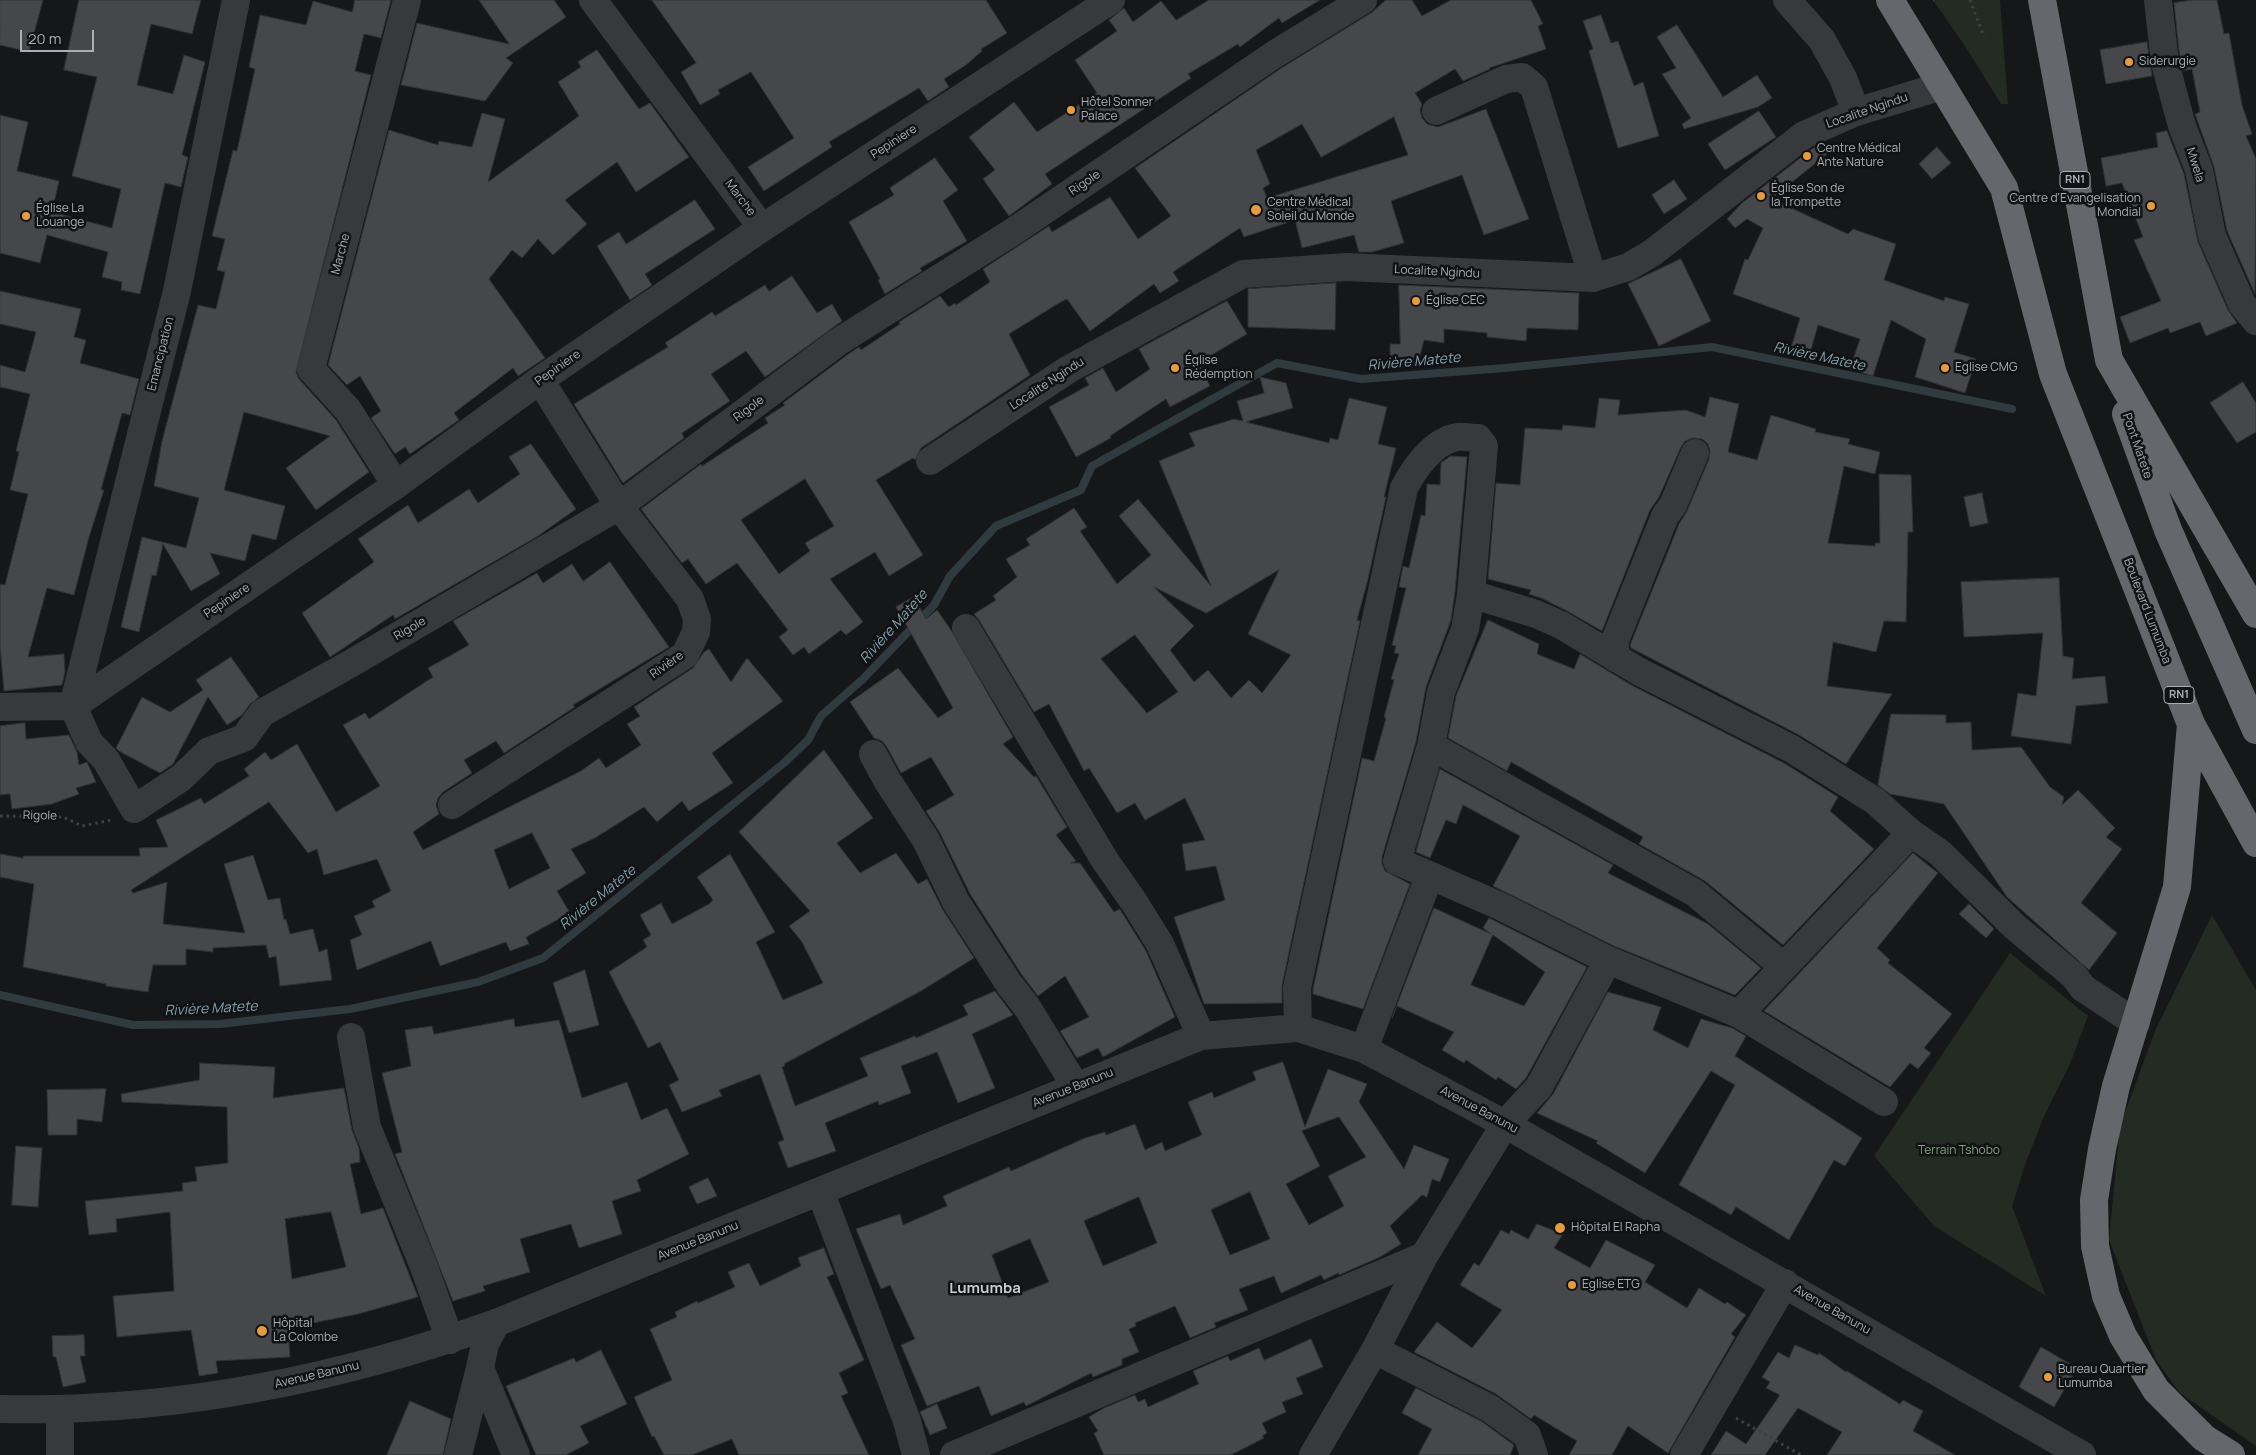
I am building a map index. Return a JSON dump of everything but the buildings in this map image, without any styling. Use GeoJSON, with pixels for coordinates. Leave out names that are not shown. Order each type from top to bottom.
{"type":"FeatureCollection","features":[{"type":"Feature","properties":{"kind":"highway","name":"RN1"},"geometry":{"type":"LineString","coordinates":[[1890,0],[1942,86]]}},
{"type":"Feature","properties":{"kind":"highway","name":"RN1"},"geometry":{"type":"LineString","coordinates":[[2042,0],[2109,360]]}},
{"type":"Feature","properties":{"kind":"highway","name":"Boulevard Lumumba"},"geometry":{"type":"LineString","coordinates":[[1942,86],[2004,188],[2054,374],[2120,539],[2190,724],[2256,843]]}},
{"type":"Feature","properties":{"kind":"highway","name":"Pont Matete"},"geometry":{"type":"LineString","coordinates":[[2109,360],[2146,475],[2168,530],[2256,730]]}},
{"type":"Feature","properties":{"kind":"highway"},"geometry":{"type":"LineString","coordinates":[[2109,360],[2256,614]]}},
{"type":"Feature","properties":{"kind":"highway"},"geometry":{"type":"LineString","coordinates":[[2190,724],[2177,887],[2116,1086],[2102,1149],[2094,1200],[2095,1246],[2106,1296],[2123,1336],[2156,1390],[2204,1438],[2231,1455]]}},
{"type":"Feature","properties":{"kind":"street","name":"Emancipation"},"geometry":{"type":"LineString","coordinates":[[74,706],[176,291],[236,0]]}},
{"type":"Feature","properties":{"kind":"street","name":"Marche"},"geometry":{"type":"LineString","coordinates":[[396,485],[348,410],[311,369],[407,0]]}},
{"type":"Feature","properties":{"kind":"street","name":"Marche"},"geometry":{"type":"LineString","coordinates":[[593,0],[762,228]]}},
{"type":"Feature","properties":{"kind":"street","name":"Pepiniere"},"geometry":{"type":"LineString","coordinates":[[74,706],[396,485],[540,380],[762,228],[1110,0]]}},
{"type":"Feature","properties":{"kind":"street","name":"Rigole"},"geometry":{"type":"LineString","coordinates":[[134,809],[181,778],[209,751],[244,738],[262,713],[350,664],[619,506],[838,342],[1014,231],[1275,54],[1364,0]]}},
{"type":"Feature","properties":{"kind":"street"},"geometry":{"type":"LineString","coordinates":[[1787,0],[1822,40],[1843,78],[1856,112]]}},
{"type":"Feature","properties":{"kind":"street","name":"Mwela"},"geometry":{"type":"LineString","coordinates":[[2158,0],[2166,63],[2182,126],[2199,170],[2212,236],[2242,304],[2256,320]]}},
{"type":"Feature","properties":{"kind":"street"},"geometry":{"type":"LineString","coordinates":[[1436,111],[1506,78],[1522,77],[1534,87],[1593,278]]}},
{"type":"Feature","properties":{"kind":"street","name":"Localite Ngindu"},"geometry":{"type":"LineString","coordinates":[[930,461],[1069,368],[1243,274],[1346,267],[1593,278],[1628,267],[1652,252],[1804,135],[1856,112],[1942,86]]}},
{"type":"Feature","properties":{"kind":"street","name":"Rivière"},"geometry":{"type":"LineString","coordinates":[[452,805],[685,654],[696,632],[697,618],[690,599],[619,506],[540,380]]}},
{"type":"Feature","properties":{"kind":"street"},"geometry":{"type":"LineString","coordinates":[[1298,1028],[1297,988],[1404,488],[1416,465],[1434,449],[1457,437],[1478,438],[1484,446],[1471,594],[1465,629],[1441,692],[1431,746],[1397,861],[1429,877],[1500,906],[1608,960],[1739,1014],[1884,1102]]}},
{"type":"Feature","properties":{"kind":"street"},"geometry":{"type":"LineString","coordinates":[[1617,659],[1614,643],[1665,516],[1673,505],[1695,453]]}},
{"type":"Feature","properties":{"kind":"street"},"geometry":{"type":"LineString","coordinates":[[1471,594],[1544,618],[1617,659],[1792,749],[1875,802],[1911,833],[1940,853],[2015,927],[2074,976],[2083,988],[2136,1023]]}},
{"type":"Feature","properties":{"kind":"street"},"geometry":{"type":"LineString","coordinates":[[966,628],[1104,859],[1160,944],[1201,1036]]}},
{"type":"Feature","properties":{"kind":"street"},"geometry":{"type":"LineString","coordinates":[[0,707],[74,706],[89,742],[106,760],[134,809]]}},
{"type":"Feature","properties":{"kind":"street"},"geometry":{"type":"LineString","coordinates":[[1431,746],[1696,893],[1784,967]]}},
{"type":"Feature","properties":{"kind":"street"},"geometry":{"type":"LineString","coordinates":[[873,754],[887,780],[926,840],[956,902],[1009,984],[1027,1007],[1076,1087]]}},
{"type":"Feature","properties":{"kind":"street"},"geometry":{"type":"LineString","coordinates":[[1739,1014],[1911,833]]}},
{"type":"Feature","properties":{"kind":"street"},"geometry":{"type":"LineString","coordinates":[[1364,1049],[1429,877]]}},
{"type":"Feature","properties":{"kind":"street"},"geometry":{"type":"LineString","coordinates":[[1312,1455],[1375,1350],[1424,1256],[1505,1124],[1539,1087],[1608,960]]}},
{"type":"Feature","properties":{"kind":"street","name":"Avenue Banunu"},"geometry":{"type":"LineString","coordinates":[[0,1409],[60,1410],[231,1394],[312,1378],[450,1340],[496,1323],[1201,1036],[1298,1028],[1364,1049],[1505,1124],[1786,1283],[2041,1445],[2082,1455]]}},
{"type":"Feature","properties":{"kind":"street"},"geometry":{"type":"LineString","coordinates":[[351,1037],[367,1127],[424,1267],[450,1340]]}},
{"type":"Feature","properties":{"kind":"street"},"geometry":{"type":"LineString","coordinates":[[820,1191],[907,1421],[916,1455]]}},
{"type":"Feature","properties":{"kind":"street"},"geometry":{"type":"LineString","coordinates":[[954,1455],[1424,1256]]}},
{"type":"Feature","properties":{"kind":"street"},"geometry":{"type":"LineString","coordinates":[[1684,1455],[1786,1283]]}},
{"type":"Feature","properties":{"kind":"street"},"geometry":{"type":"LineString","coordinates":[[458,1455],[485,1344],[496,1323]]}},
{"type":"Feature","properties":{"kind":"street"},"geometry":{"type":"LineString","coordinates":[[1375,1350],[1490,1408],[1527,1435],[1534,1455]]}},
{"type":"Feature","properties":{"kind":"street"},"geometry":{"type":"LineString","coordinates":[[480,1368],[516,1455]]}},
{"type":"Feature","properties":{"kind":"street"},"geometry":{"type":"LineString","coordinates":[[60,1410],[60,1455]]}},
{"type":"Feature","properties":{"kind":"path"},"geometry":{"type":"LineString","coordinates":[[1970,0],[1984,37]]}},
{"type":"Feature","properties":{"kind":"path","name":"Rigole"},"geometry":{"type":"LineString","coordinates":[[0,816],[63,817],[82,826],[128,816],[134,809]]}},
{"type":"Feature","properties":{"kind":"path"},"geometry":{"type":"LineString","coordinates":[[1714,1406],[1801,1455]]}},
{"type":"Feature","properties":{"kind":"green space"},"geometry":{"type":"Polygon","coordinates":[[[1933,0],[2000,0],[2008,104],[2001,104],[1965,46],[1933,0]]]}},
{"type":"Feature","properties":{"kind":"green space"},"geometry":{"type":"Polygon","coordinates":[[[2212,915],[2256,990],[2256,1446],[2180,1393],[2156,1360],[2109,1240],[2120,1126],[2155,1031],[2212,915]]]}},
{"type":"Feature","properties":{"kind":"green space","name":"Terrain Tshobo"},"geometry":{"type":"Polygon","coordinates":[[[2010,953],[2088,1016],[2070,1064],[2045,1114],[2026,1162],[2012,1206],[2046,1296],[1934,1226],[1874,1156],[2010,953]]]}},
{"type":"Feature","properties":{"kind":"waterway","name":"Rivière Matete"},"geometry":{"type":"LineString","coordinates":[[0,995],[133,1025],[220,1024],[350,1009],[478,982],[543,958],[784,763],[808,740],[821,716],[863,679],[934,605],[950,576],[996,526],[1081,490],[1092,466],[1277,363],[1361,379],[1505,368],[1712,347],[2012,409]]}},
{"type":"Feature","properties":{"kind":"place","name":"Siderurgie"},"geometry":{"type":"Point","coordinates":[2129,62]}},
{"type":"Feature","properties":{"kind":"place","name":"Hôtel Sonner Palace"},"geometry":{"type":"Point","coordinates":[1071,110]}},
{"type":"Feature","properties":{"kind":"place","name":"Centre Médical Ante Nature"},"geometry":{"type":"Point","coordinates":[1807,156]}},
{"type":"Feature","properties":{"kind":"place","name":"Église Son de la Trompette"},"geometry":{"type":"Point","coordinates":[1761,196]}},
{"type":"Feature","properties":{"kind":"place","name":"Centre d'Evangelisation Mondial"},"geometry":{"type":"Point","coordinates":[2151,206]}},
{"type":"Feature","properties":{"kind":"place","name":"Centre Médical Soleil du Monde"},"geometry":{"type":"Point","coordinates":[1256,210]}},
{"type":"Feature","properties":{"kind":"place","name":"Église La Louange"},"geometry":{"type":"Point","coordinates":[26,216]}},
{"type":"Feature","properties":{"kind":"place","name":"Église CEC"},"geometry":{"type":"Point","coordinates":[1416,301]}},
{"type":"Feature","properties":{"kind":"place","name":"Église Rédemption"},"geometry":{"type":"Point","coordinates":[1175,368]}},
{"type":"Feature","properties":{"kind":"place","name":"Eglise CMG"},"geometry":{"type":"Point","coordinates":[1945,368]}},
{"type":"Feature","properties":{"kind":"place","name":"Hôpital El Rapha"},"geometry":{"type":"Point","coordinates":[1560,1228]}},
{"type":"Feature","properties":{"kind":"place","name":"Eglise ETG"},"geometry":{"type":"Point","coordinates":[1572,1285]}},
{"type":"Feature","properties":{"kind":"place","name":"Hôpital La Colombe"},"geometry":{"type":"Point","coordinates":[262,1331]}},
{"type":"Feature","properties":{"kind":"place","name":"Bureau Quartier Lumumba"},"geometry":{"type":"Point","coordinates":[2048,1377]}},
{"type":"Feature","properties":{"kind":"district","name":"Lumumba"},"geometry":{"type":"Point","coordinates":[985,1289]}}]}
